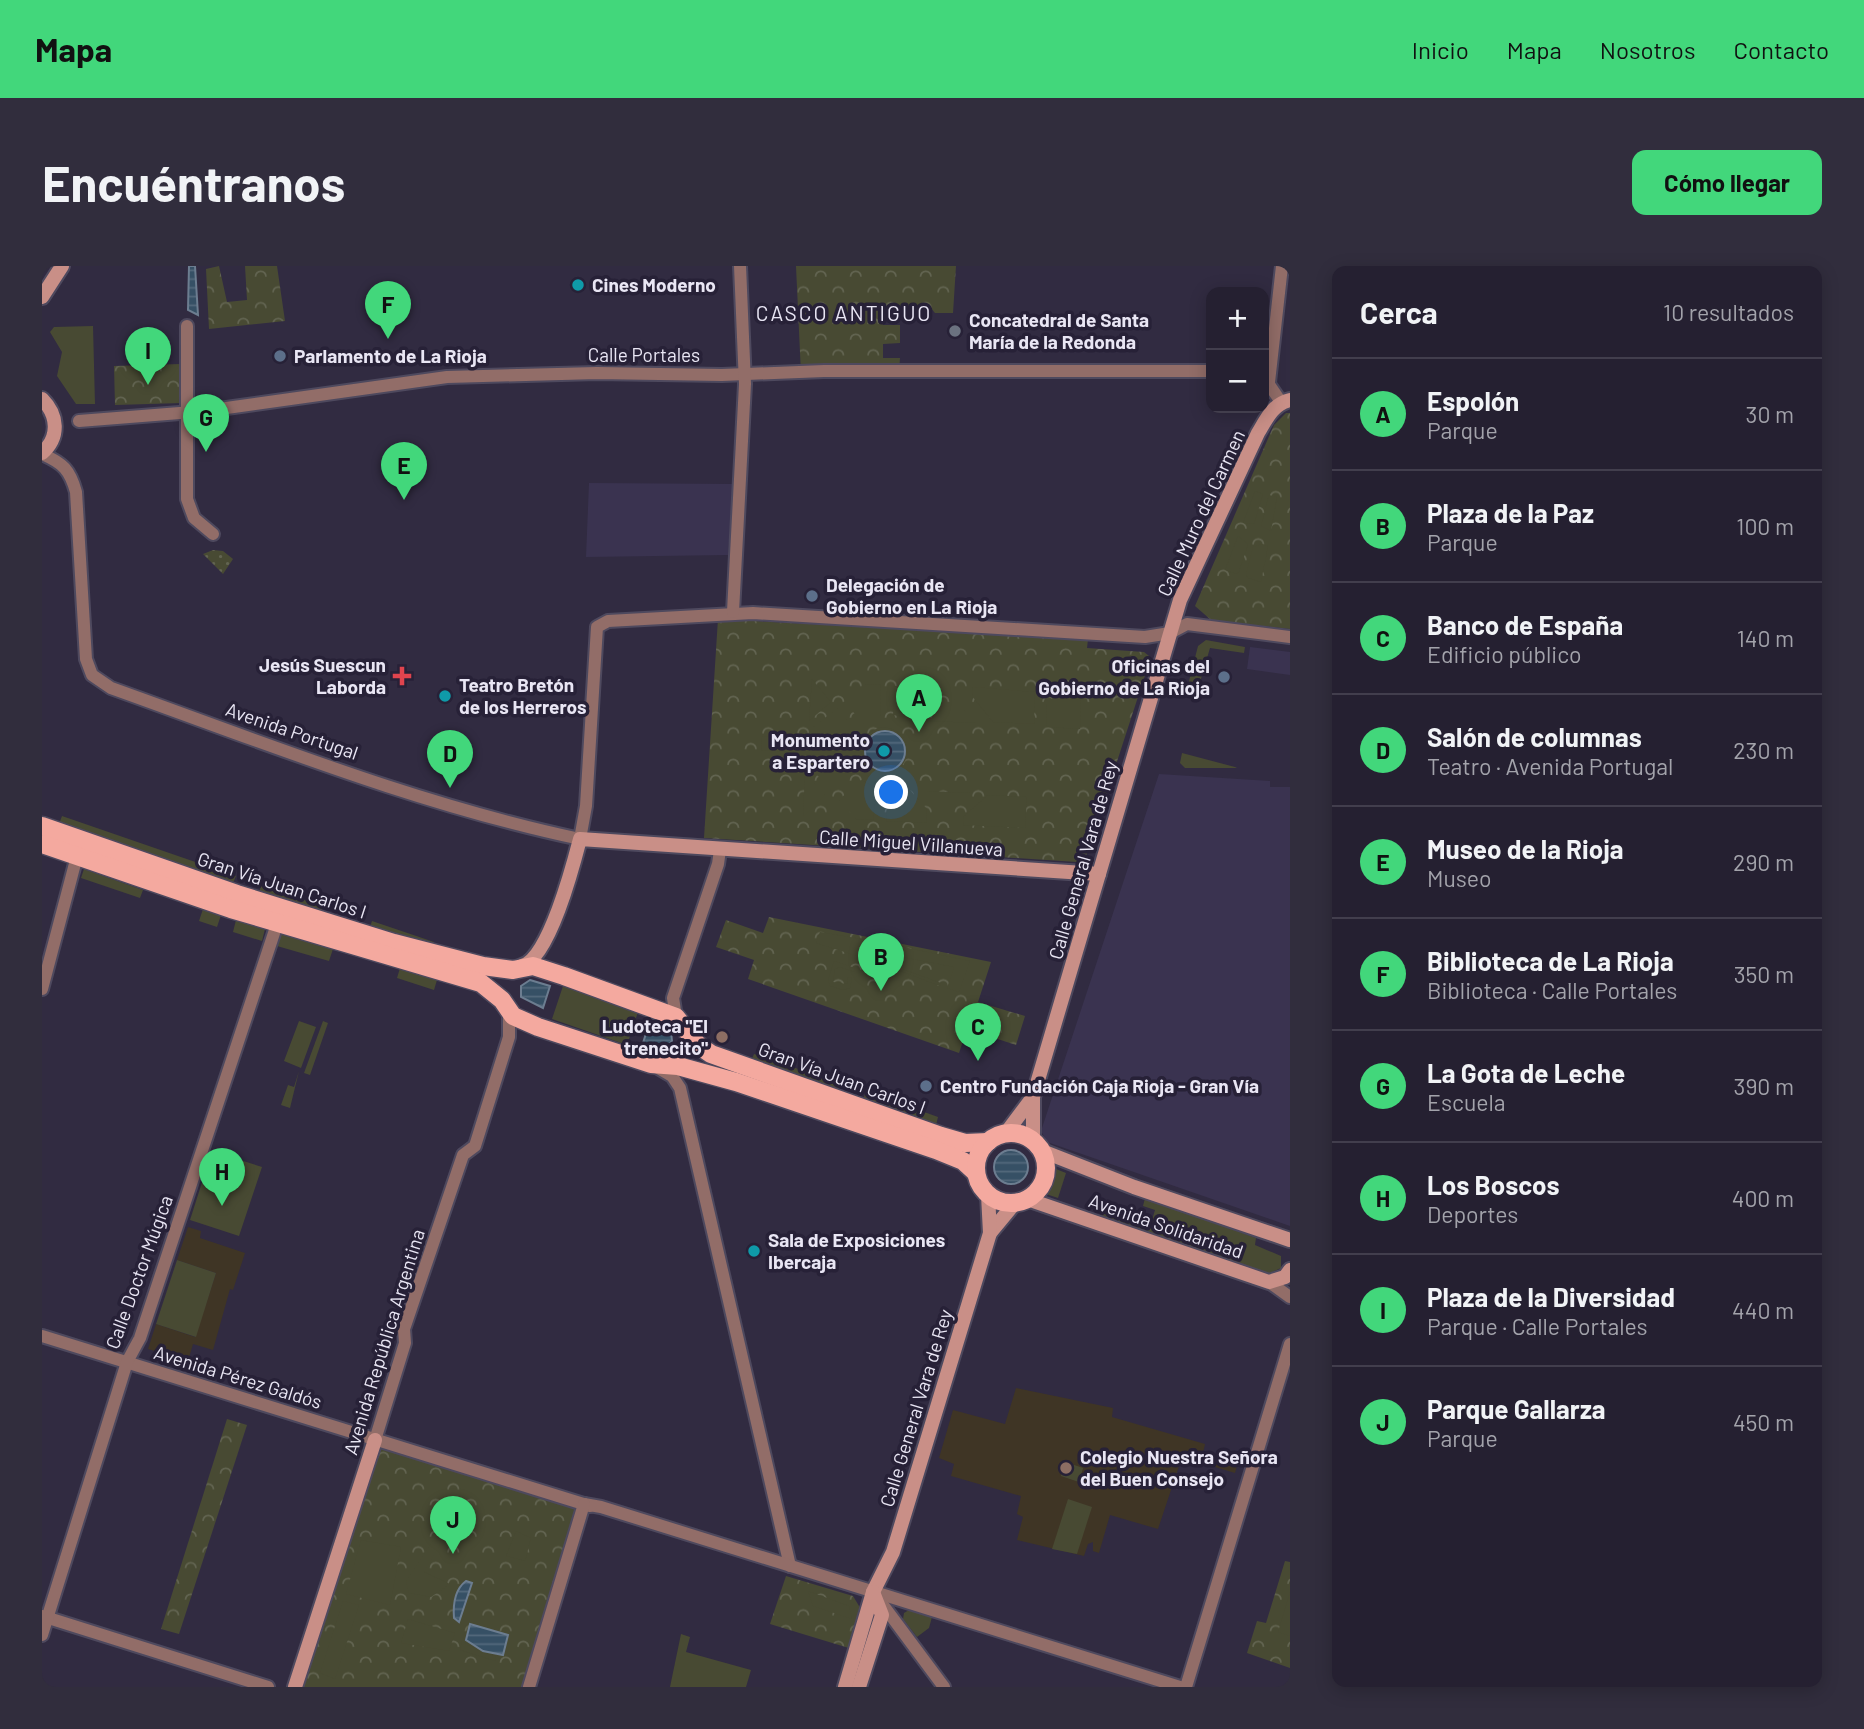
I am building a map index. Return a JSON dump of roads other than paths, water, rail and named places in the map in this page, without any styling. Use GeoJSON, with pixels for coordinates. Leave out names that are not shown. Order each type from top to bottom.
{"type":"FeatureCollection","features":[{"type":"Feature","properties":{"kind":"main road"},"geometry":{"type":"LineString","coordinates":[[42,297],[59,268]]}},
{"type":"Feature","properties":{"kind":"main road"},"geometry":{"type":"LineString","coordinates":[[42,389],[51,400],[55,433],[42,454]]}},
{"type":"Feature","properties":{"kind":"main road"},"geometry":{"type":"LineString","coordinates":[[42,399],[53,414]]}},
{"type":"Feature","properties":{"kind":"main road","name":"Calle Muro del Carmen"},"geometry":{"type":"LineString","coordinates":[[1170,634],[1180,600],[1258,432],[1281,404]]}},
{"type":"Feature","properties":{"kind":"main road","name":"Calle General Vara de Rey"},"geometry":{"type":"LineString","coordinates":[[1006,1133],[1033,1097],[1170,634]]}},
{"type":"Feature","properties":{"kind":"main road","name":"Gran Vía Juan Carlos I"},"geometry":{"type":"LineString","coordinates":[[42,827],[237,894],[394,943],[483,966],[545,970],[676,1017],[711,1054],[940,1136],[965,1143],[988,1142]]}},
{"type":"Feature","properties":{"kind":"main road"},"geometry":{"type":"LineString","coordinates":[[545,970],[539,964],[540,951],[580,839]]}},
{"type":"Feature","properties":{"kind":"main road","name":"Avenida Portugal"},"geometry":{"type":"LineString","coordinates":[[580,839],[720,850]]}},
{"type":"Feature","properties":{"kind":"main road","name":"Gran Vía Juan Carlos I"},"geometry":{"type":"LineString","coordinates":[[42,844],[277,924],[481,984],[505,1006],[538,1027],[682,1076],[936,1150],[963,1161],[976,1173]]}},
{"type":"Feature","properties":{"kind":"main road","name":"Calle Miguel Villanueva"},"geometry":{"type":"LineString","coordinates":[[720,850],[1099,874]]}},
{"type":"Feature","properties":{"kind":"main road"},"geometry":{"type":"LineString","coordinates":[[505,1006],[501,988],[518,968],[530,964],[540,951]]}},
{"type":"Feature","properties":{"kind":"main road"},"geometry":{"type":"LineString","coordinates":[[682,1076],[690,1034]]}},
{"type":"Feature","properties":{"kind":"main road","name":"Calle General Vara de Rey"},"geometry":{"type":"LineString","coordinates":[[1033,1097],[1037,1146]]}},
{"type":"Feature","properties":{"kind":"main road"},"geometry":{"type":"LineString","coordinates":[[1006,1133],[1016,1133],[1037,1146],[1045,1160],[1044,1179],[1034,1195],[1021,1201],[996,1200],[988,1195],[976,1173],[978,1156],[988,1142],[1006,1133]]}},
{"type":"Feature","properties":{"kind":"main road","name":"Avenida Solidaridad"},"geometry":{"type":"LineString","coordinates":[[1037,1146],[1134,1187],[1287,1239],[1290,1251]]}},
{"type":"Feature","properties":{"kind":"main road","name":"Calle General Vara de Rey"},"geometry":{"type":"LineString","coordinates":[[845,1687],[873,1592],[893,1552],[990,1233],[988,1195]]}},
{"type":"Feature","properties":{"kind":"main road","name":"Calle General Vara de Rey"},"geometry":{"type":"LineString","coordinates":[[990,1233],[1021,1201]]}},
{"type":"Feature","properties":{"kind":"main road","name":"Avenida Solidaridad"},"geometry":{"type":"LineString","coordinates":[[1021,1201],[1269,1282]]}},
{"type":"Feature","properties":{"kind":"main road"},"geometry":{"type":"LineString","coordinates":[[1269,1282],[1285,1276],[1290,1270]]}},
{"type":"Feature","properties":{"kind":"main road","name":"Avenida República Argentina"},"geometry":{"type":"LineString","coordinates":[[295,1687],[375,1440]]}},
{"type":"Feature","properties":{"kind":"main road"},"geometry":{"type":"LineString","coordinates":[[859,1687],[882,1615],[873,1592]]}},
{"type":"Feature","properties":{"kind":"street"},"geometry":{"type":"LineString","coordinates":[[733,612],[745,374],[740,266]]}},
{"type":"Feature","properties":{"kind":"street"},"geometry":{"type":"LineString","coordinates":[[1269,358],[1282,266]]}},
{"type":"Feature","properties":{"kind":"street"},"geometry":{"type":"LineString","coordinates":[[187,326],[189,511],[213,534]]}},
{"type":"Feature","properties":{"kind":"street","name":"Calle Portales"},"geometry":{"type":"LineString","coordinates":[[79,421],[188,413],[447,377],[597,373],[1206,371]]}},
{"type":"Feature","properties":{"kind":"street"},"geometry":{"type":"LineString","coordinates":[[1269,384],[1281,404]]}},
{"type":"Feature","properties":{"kind":"street","name":"Avenida Portugal"},"geometry":{"type":"LineString","coordinates":[[42,454],[62,463],[71,474],[76,492],[86,659],[92,675],[111,688],[325,764],[436,800],[580,839]]}},
{"type":"Feature","properties":{"kind":"street"},"geometry":{"type":"LineString","coordinates":[[580,839],[586,806],[597,627],[608,621],[733,612],[1145,637],[1170,634],[1187,624],[1290,637]]}},
{"type":"Feature","properties":{"kind":"street"},"geometry":{"type":"LineString","coordinates":[[676,1017],[673,1003],[677,986],[718,864],[720,850]]}},
{"type":"Feature","properties":{"kind":"street"},"geometry":{"type":"LineString","coordinates":[[42,987],[78,856]]}},
{"type":"Feature","properties":{"kind":"street","name":"Calle Doctor Múgica"},"geometry":{"type":"LineString","coordinates":[[42,1635],[45,1617],[127,1362],[140,1338],[277,924]]}},
{"type":"Feature","properties":{"kind":"street"},"geometry":{"type":"LineString","coordinates":[[652,1007],[667,1002],[677,986]]}},
{"type":"Feature","properties":{"kind":"street","name":"Avenida República Argentina"},"geometry":{"type":"LineString","coordinates":[[375,1440],[405,1343],[404,1329],[463,1155],[475,1146],[509,1037],[505,1006]]}},
{"type":"Feature","properties":{"kind":"street"},"geometry":{"type":"LineString","coordinates":[[682,1076],[790,1566]]}},
{"type":"Feature","properties":{"kind":"street"},"geometry":{"type":"LineString","coordinates":[[1269,1282],[1290,1297]]}},
{"type":"Feature","properties":{"kind":"street","name":"Avenida Pérez Galdós"},"geometry":{"type":"LineString","coordinates":[[42,1336],[1180,1687]]}},
{"type":"Feature","properties":{"kind":"street"},"geometry":{"type":"LineString","coordinates":[[1186,1687],[1290,1344]]}},
{"type":"Feature","properties":{"kind":"street"},"geometry":{"type":"LineString","coordinates":[[529,1687],[584,1504]]}},
{"type":"Feature","properties":{"kind":"street"},"geometry":{"type":"LineString","coordinates":[[873,1592],[944,1687]]}},
{"type":"Feature","properties":{"kind":"street"},"geometry":{"type":"LineString","coordinates":[[45,1617],[268,1687]]}},
{"type":"Feature","properties":{"kind":"water"},"geometry":{"type":"Polygon","coordinates":[[[189,266],[195,266],[198,315],[188,310],[189,266]]]}},
{"type":"Feature","properties":{"kind":"water"},"geometry":{"type":"Polygon","coordinates":[[[885,731],[899,737],[905,751],[899,765],[885,771],[871,765],[865,751],[871,737],[885,731]]]}},
{"type":"Feature","properties":{"kind":"water"},"geometry":{"type":"Polygon","coordinates":[[[530,980],[550,986],[543,1008],[521,997],[521,986],[530,980]]]}},
{"type":"Feature","properties":{"kind":"water"},"geometry":{"type":"Polygon","coordinates":[[[650,1021],[671,1032],[672,1041],[666,1048],[643,1043],[650,1021]]]}},
{"type":"Feature","properties":{"kind":"water"},"geometry":{"type":"Polygon","coordinates":[[[1011,1150],[1023,1155],[1028,1167],[1023,1179],[1011,1184],[999,1179],[994,1167],[999,1155],[1011,1150]]]}},
{"type":"Feature","properties":{"kind":"water"},"geometry":{"type":"Polygon","coordinates":[[[466,1581],[472,1583],[459,1622],[454,1618],[454,1603],[459,1589],[466,1581]]]}},
{"type":"Feature","properties":{"kind":"water"},"geometry":{"type":"Polygon","coordinates":[[[470,1624],[508,1635],[503,1655],[483,1651],[466,1640],[470,1624]]]}},
{"type":"Feature","properties":{"kind":"place","name":"Cines Moderno"},"geometry":{"type":"Point","coordinates":[578,285]}},
{"type":"Feature","properties":{"kind":"place","name":"Concatedral de Santa María de la Redonda"},"geometry":{"type":"Point","coordinates":[955,331]}},
{"type":"Feature","properties":{"kind":"place","name":"Biblioteca de La Rioja"},"geometry":{"type":"Point","coordinates":[388,339]}},
{"type":"Feature","properties":{"kind":"place","name":"Parlamento de La Rioja"},"geometry":{"type":"Point","coordinates":[280,356]}},
{"type":"Feature","properties":{"kind":"place","name":"Plaza de la Diversidad"},"geometry":{"type":"Point","coordinates":[148,385]}},
{"type":"Feature","properties":{"kind":"place","name":"La Gota de Leche"},"geometry":{"type":"Point","coordinates":[206,452]}},
{"type":"Feature","properties":{"kind":"place","name":"Museo de la Rioja"},"geometry":{"type":"Point","coordinates":[404,500]}},
{"type":"Feature","properties":{"kind":"place","name":"Delegación de Gobierno en La Rioja"},"geometry":{"type":"Point","coordinates":[812,596]}},
{"type":"Feature","properties":{"kind":"place","name":"Jesús Suescun Laborda"},"geometry":{"type":"Point","coordinates":[402,676]}},
{"type":"Feature","properties":{"kind":"place","name":"Oficinas del Gobierno de La Rioja"},"geometry":{"type":"Point","coordinates":[1224,677]}},
{"type":"Feature","properties":{"kind":"place","name":"Teatro Bretón de los Herreros"},"geometry":{"type":"Point","coordinates":[445,696]}},
{"type":"Feature","properties":{"kind":"place","name":"Espolón"},"geometry":{"type":"Point","coordinates":[919,732]}},
{"type":"Feature","properties":{"kind":"place","name":"Monumento a Espartero"},"geometry":{"type":"Point","coordinates":[884,751]}},
{"type":"Feature","properties":{"kind":"place","name":"Salón de columnas"},"geometry":{"type":"Point","coordinates":[450,788]}},
{"type":"Feature","properties":{"kind":"place","name":"Plaza de la Paz"},"geometry":{"type":"Point","coordinates":[881,991]}},
{"type":"Feature","properties":{"kind":"place","name":"Ludoteca \"El trenecito\""},"geometry":{"type":"Point","coordinates":[722,1037]}},
{"type":"Feature","properties":{"kind":"place","name":"Banco de España"},"geometry":{"type":"Point","coordinates":[978,1061]}},
{"type":"Feature","properties":{"kind":"place","name":"Centro Fundación Caja Rioja - Gran Vía"},"geometry":{"type":"Point","coordinates":[926,1086]}},
{"type":"Feature","properties":{"kind":"place","name":"Los Boscos"},"geometry":{"type":"Point","coordinates":[222,1206]}},
{"type":"Feature","properties":{"kind":"place","name":"Sala de Exposiciones Ibercaja"},"geometry":{"type":"Point","coordinates":[754,1251]}},
{"type":"Feature","properties":{"kind":"place","name":"Colegio Nuestra Señora del Buen Consejo"},"geometry":{"type":"Point","coordinates":[1066,1468]}},
{"type":"Feature","properties":{"kind":"place","name":"Parque Gallarza"},"geometry":{"type":"Point","coordinates":[453,1554]}},
{"type":"Feature","properties":{"kind":"district","name":"CASCO ANTIGUO"},"geometry":{"type":"Point","coordinates":[844,314]}}]}
